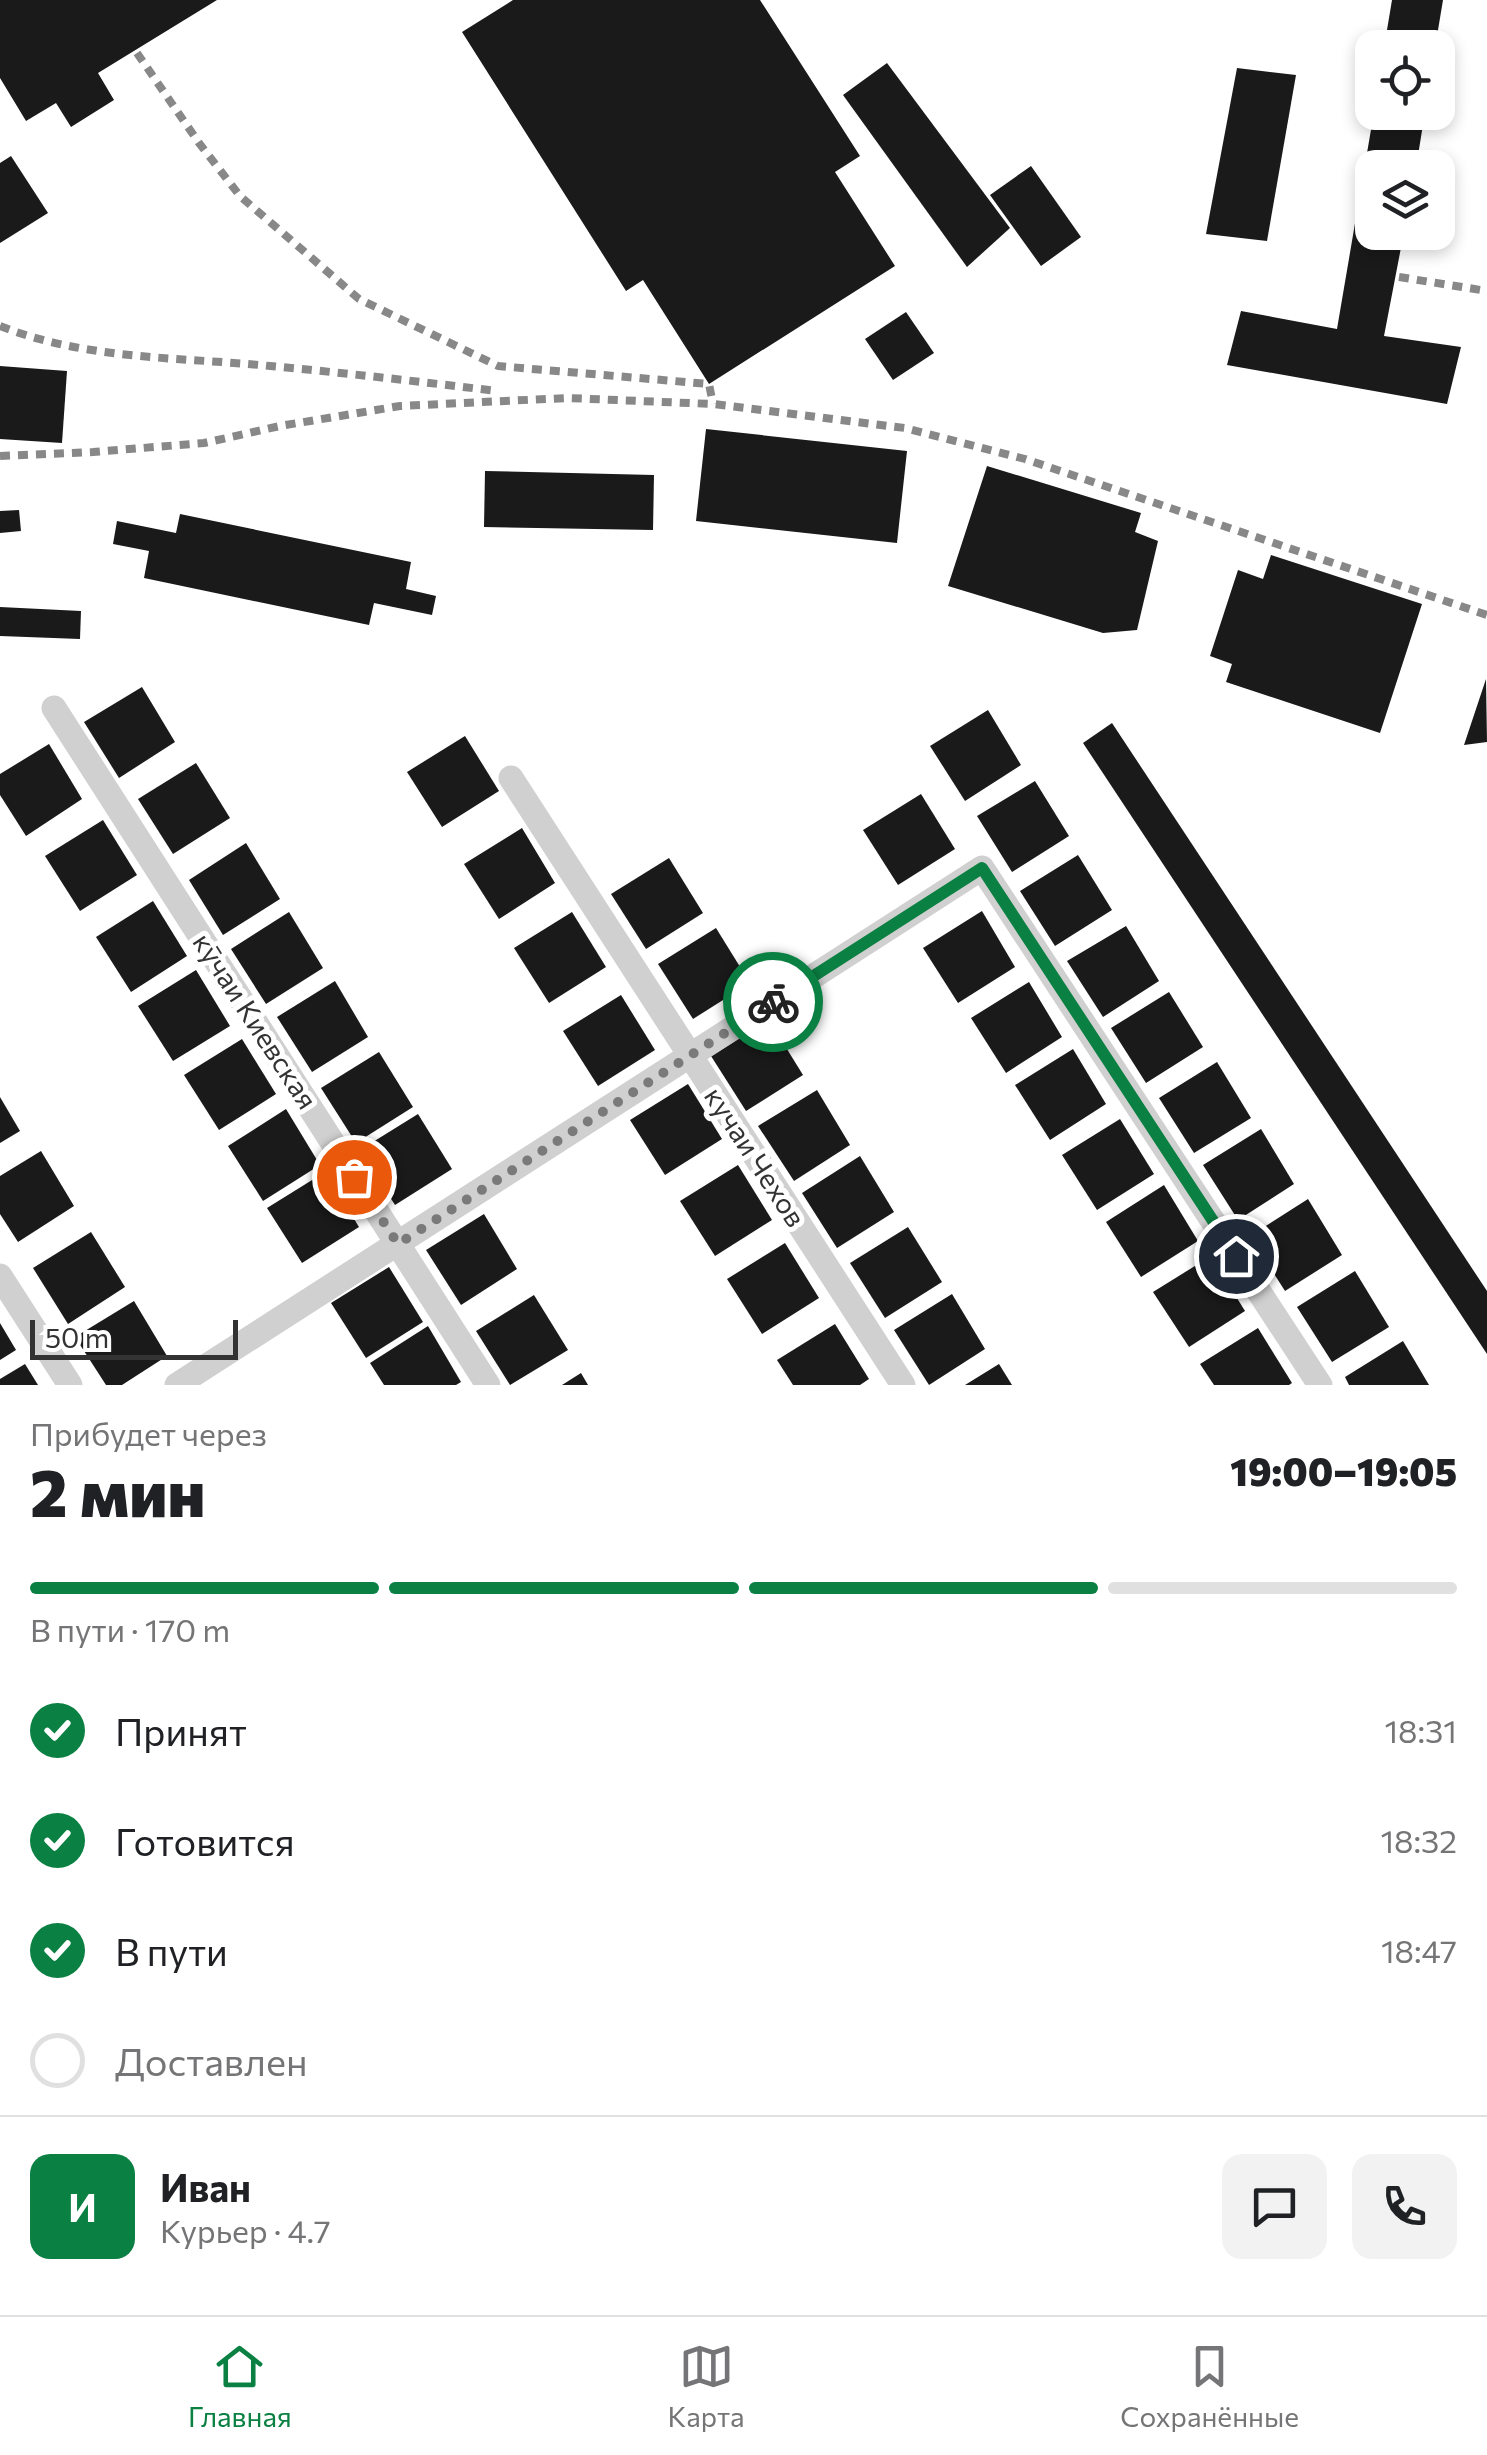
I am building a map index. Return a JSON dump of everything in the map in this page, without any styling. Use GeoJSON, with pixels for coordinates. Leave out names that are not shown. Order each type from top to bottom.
{"type":"FeatureCollection","features":[{"type":"Feature","properties":{"kind":"street","name":"кӯчаи Киевская"},"geometry":{"type":"LineString","coordinates":[[54,708],[488,1385]]}},
{"type":"Feature","properties":{"kind":"street","name":"кучаи Чехов"},"geometry":{"type":"LineString","coordinates":[[511,778],[903,1385]]}},
{"type":"Feature","properties":{"kind":"street"},"geometry":{"type":"LineString","coordinates":[[178,1385],[982,868],[1320,1385]]}},
{"type":"Feature","properties":{"kind":"street"},"geometry":{"type":"LineString","coordinates":[[0,1276],[70,1385]]}},
{"type":"Feature","properties":{"kind":"building"},"geometry":{"type":"Polygon","coordinates":[[[0,0],[217,0],[98,73],[114,100],[71,127],[56,103],[26,121],[0,78],[0,0]]]}},
{"type":"Feature","properties":{"kind":"building"},"geometry":{"type":"Polygon","coordinates":[[[513,0],[760,0],[860,156],[835,172],[895,266],[709,384],[643,280],[626,291],[462,32],[513,0]]]}},
{"type":"Feature","properties":{"kind":"building"},"geometry":{"type":"Polygon","coordinates":[[[1392,0],[1443,0],[1438,30],[1387,30],[1392,0]]]}},
{"type":"Feature","properties":{"kind":"building"},"geometry":{"type":"Polygon","coordinates":[[[887,63],[1010,228],[967,267],[843,95],[887,63]]]}},
{"type":"Feature","properties":{"kind":"building"},"geometry":{"type":"Polygon","coordinates":[[[1237,68],[1296,75],[1267,241],[1206,234],[1237,68]]]}},
{"type":"Feature","properties":{"kind":"building"},"geometry":{"type":"Polygon","coordinates":[[[1371,130],[1422,130],[1419,150],[1368,150],[1371,130]]]}},
{"type":"Feature","properties":{"kind":"building"},"geometry":{"type":"Polygon","coordinates":[[[11,156],[48,213],[0,243],[0,163],[11,156]]]}},
{"type":"Feature","properties":{"kind":"building"},"geometry":{"type":"Polygon","coordinates":[[[1031,166],[1081,237],[1041,266],[990,195],[1031,166]]]}},
{"type":"Feature","properties":{"kind":"building"},"geometry":{"type":"Polygon","coordinates":[[[1355,223],[1355,250],[1401,250],[1384,336],[1461,347],[1447,404],[1227,365],[1241,311],[1337,329],[1355,223]]]}},
{"type":"Feature","properties":{"kind":"building"},"geometry":{"type":"Polygon","coordinates":[[[906,312],[934,353],[893,380],[865,339],[906,312]]]}},
{"type":"Feature","properties":{"kind":"building"},"geometry":{"type":"Polygon","coordinates":[[[0,366],[67,371],[62,443],[0,439],[0,366]]]}},
{"type":"Feature","properties":{"kind":"building"},"geometry":{"type":"Polygon","coordinates":[[[706,429],[907,451],[897,543],[696,521],[706,429]]]}},
{"type":"Feature","properties":{"kind":"building"},"geometry":{"type":"Polygon","coordinates":[[[987,466],[1141,513],[1135,532],[1158,541],[1137,630],[1103,633],[948,586],[987,466]]]}},
{"type":"Feature","properties":{"kind":"building"},"geometry":{"type":"Polygon","coordinates":[[[485,471],[654,475],[653,530],[484,527],[485,471]]]}},
{"type":"Feature","properties":{"kind":"building"},"geometry":{"type":"Polygon","coordinates":[[[19,510],[21,531],[0,533],[0,511],[19,510]]]}},
{"type":"Feature","properties":{"kind":"building"},"geometry":{"type":"Polygon","coordinates":[[[180,514],[411,562],[406,589],[436,596],[432,615],[374,603],[369,625],[144,578],[149,551],[113,544],[117,521],[176,533],[180,514]]]}},
{"type":"Feature","properties":{"kind":"building"},"geometry":{"type":"Polygon","coordinates":[[[1271,555],[1422,604],[1380,733],[1226,682],[1232,664],[1210,656],[1238,570],[1263,579],[1271,555]]]}},
{"type":"Feature","properties":{"kind":"building"},"geometry":{"type":"Polygon","coordinates":[[[0,607],[81,611],[80,639],[0,636],[0,607]]]}},
{"type":"Feature","properties":{"kind":"building"},"geometry":{"type":"Polygon","coordinates":[[[1486,679],[1487,742],[1464,745],[1486,679]]]}},
{"type":"Feature","properties":{"kind":"building"},"geometry":{"type":"Polygon","coordinates":[[[142,687],[175,742],[119,778],[84,722],[142,687]]]}},
{"type":"Feature","properties":{"kind":"building"},"geometry":{"type":"Polygon","coordinates":[[[988,710],[1021,765],[965,801],[930,746],[988,710]]]}},
{"type":"Feature","properties":{"kind":"building"},"geometry":{"type":"Polygon","coordinates":[[[1112,723],[1487,1291],[1487,1354],[1083,743],[1112,723]]]}},
{"type":"Feature","properties":{"kind":"building"},"geometry":{"type":"Polygon","coordinates":[[[465,736],[499,791],[442,827],[407,772],[465,736]]]}},
{"type":"Feature","properties":{"kind":"building"},"geometry":{"type":"Polygon","coordinates":[[[49,744],[82,799],[26,836],[0,795],[0,774],[49,744]]]}},
{"type":"Feature","properties":{"kind":"building"},"geometry":{"type":"Polygon","coordinates":[[[196,763],[230,818],[173,854],[138,799],[196,763]]]}},
{"type":"Feature","properties":{"kind":"building"},"geometry":{"type":"Polygon","coordinates":[[[1035,781],[1069,836],[1012,872],[977,816],[1035,781]]]}},
{"type":"Feature","properties":{"kind":"building"},"geometry":{"type":"Polygon","coordinates":[[[921,794],[955,849],[898,885],[863,830],[921,794]]]}},
{"type":"Feature","properties":{"kind":"building"},"geometry":{"type":"Polygon","coordinates":[[[103,820],[137,875],[80,911],[45,856],[103,820]]]}},
{"type":"Feature","properties":{"kind":"building"},"geometry":{"type":"Polygon","coordinates":[[[522,828],[555,883],[499,919],[464,864],[522,828]]]}},
{"type":"Feature","properties":{"kind":"building"},"geometry":{"type":"Polygon","coordinates":[[[246,843],[280,899],[223,935],[189,880],[246,843]]]}},
{"type":"Feature","properties":{"kind":"building"},"geometry":{"type":"Polygon","coordinates":[[[1078,855],[1112,910],[1055,946],[1020,891],[1078,855]]]}},
{"type":"Feature","properties":{"kind":"building"},"geometry":{"type":"Polygon","coordinates":[[[669,858],[703,913],[646,949],[611,894],[669,858]]]}},
{"type":"Feature","properties":{"kind":"building"},"geometry":{"type":"Polygon","coordinates":[[[153,901],[187,956],[131,992],[96,937],[153,901]]]}},
{"type":"Feature","properties":{"kind":"building"},"geometry":{"type":"Polygon","coordinates":[[[982,911],[1015,967],[958,1003],[923,948],[982,911]]]}},
{"type":"Feature","properties":{"kind":"building"},"geometry":{"type":"Polygon","coordinates":[[[289,912],[323,968],[266,1004],[231,949],[289,912]]]}},
{"type":"Feature","properties":{"kind":"building"},"geometry":{"type":"Polygon","coordinates":[[[572,912],[606,967],[549,1003],[514,948],[572,912]]]}},
{"type":"Feature","properties":{"kind":"building"},"geometry":{"type":"Polygon","coordinates":[[[1126,926],[1159,981],[1103,1017],[1067,961],[1126,926]]]}},
{"type":"Feature","properties":{"kind":"building"},"geometry":{"type":"Polygon","coordinates":[[[716,928],[750,983],[693,1019],[658,964],[716,928]]]}},
{"type":"Feature","properties":{"kind":"building"},"geometry":{"type":"Polygon","coordinates":[[[196,970],[230,1026],[173,1061],[138,1006],[196,970]]]}},
{"type":"Feature","properties":{"kind":"building"},"geometry":{"type":"Polygon","coordinates":[[[335,981],[368,1037],[312,1072],[277,1017],[335,981]]]}},
{"type":"Feature","properties":{"kind":"building"},"geometry":{"type":"Polygon","coordinates":[[[1029,982],[1062,1037],[1006,1073],[971,1018],[1029,982]]]}},
{"type":"Feature","properties":{"kind":"building"},"geometry":{"type":"Polygon","coordinates":[[[1169,992],[1203,1047],[1146,1083],[1111,1028],[1169,992]]]}},
{"type":"Feature","properties":{"kind":"building"},"geometry":{"type":"Polygon","coordinates":[[[621,995],[655,1050],[598,1086],[563,1031],[621,995]]]}},
{"type":"Feature","properties":{"kind":"building"},"geometry":{"type":"Polygon","coordinates":[[[769,1020],[803,1075],[746,1111],[711,1056],[769,1020]]]}},
{"type":"Feature","properties":{"kind":"building"},"geometry":{"type":"Polygon","coordinates":[[[242,1039],[276,1094],[219,1130],[184,1075],[242,1039]]]}},
{"type":"Feature","properties":{"kind":"building"},"geometry":{"type":"Polygon","coordinates":[[[1073,1049],[1106,1104],[1050,1140],[1015,1085],[1073,1049]]]}},
{"type":"Feature","properties":{"kind":"building"},"geometry":{"type":"Polygon","coordinates":[[[379,1052],[413,1107],[356,1143],[321,1088],[379,1052]]]}},
{"type":"Feature","properties":{"kind":"building"},"geometry":{"type":"Polygon","coordinates":[[[1217,1062],[1251,1118],[1194,1153],[1159,1098],[1217,1062]]]}},
{"type":"Feature","properties":{"kind":"building"},"geometry":{"type":"Polygon","coordinates":[[[688,1084],[722,1139],[665,1175],[630,1120],[688,1084]]]}},
{"type":"Feature","properties":{"kind":"building"},"geometry":{"type":"Polygon","coordinates":[[[817,1090],[850,1145],[794,1181],[758,1126],[817,1090]]]}},
{"type":"Feature","properties":{"kind":"building"},"geometry":{"type":"Polygon","coordinates":[[[0,1097],[20,1131],[0,1143],[0,1097]]]}},
{"type":"Feature","properties":{"kind":"building"},"geometry":{"type":"Polygon","coordinates":[[[286,1109],[320,1165],[263,1201],[228,1146],[286,1109]]]}},
{"type":"Feature","properties":{"kind":"building"},"geometry":{"type":"Polygon","coordinates":[[[418,1114],[452,1169],[395,1205],[360,1150],[418,1114]]]}},
{"type":"Feature","properties":{"kind":"building"},"geometry":{"type":"Polygon","coordinates":[[[1120,1119],[1154,1174],[1097,1210],[1062,1155],[1120,1119]]]}},
{"type":"Feature","properties":{"kind":"building"},"geometry":{"type":"Polygon","coordinates":[[[1261,1129],[1294,1184],[1238,1220],[1203,1165],[1261,1129]]]}},
{"type":"Feature","properties":{"kind":"building"},"geometry":{"type":"Polygon","coordinates":[[[41,1151],[74,1206],[18,1242],[0,1214],[0,1176],[41,1151]]]}},
{"type":"Feature","properties":{"kind":"building"},"geometry":{"type":"Polygon","coordinates":[[[860,1156],[894,1212],[837,1248],[802,1193],[860,1156]]]}},
{"type":"Feature","properties":{"kind":"building"},"geometry":{"type":"Polygon","coordinates":[[[738,1165],[772,1220],[715,1256],[680,1201],[738,1165]]]}},
{"type":"Feature","properties":{"kind":"building"},"geometry":{"type":"Polygon","coordinates":[[[325,1172],[359,1227],[302,1263],[267,1208],[325,1172]]]}},
{"type":"Feature","properties":{"kind":"building"},"geometry":{"type":"Polygon","coordinates":[[[1164,1185],[1198,1241],[1141,1277],[1106,1222],[1164,1185]]]}},
{"type":"Feature","properties":{"kind":"building"},"geometry":{"type":"Polygon","coordinates":[[[1308,1199],[1342,1255],[1285,1291],[1250,1236],[1308,1199]]]}},
{"type":"Feature","properties":{"kind":"building"},"geometry":{"type":"Polygon","coordinates":[[[484,1214],[517,1269],[461,1305],[426,1250],[484,1214]]]}},
{"type":"Feature","properties":{"kind":"building"},"geometry":{"type":"Polygon","coordinates":[[[908,1227],[942,1282],[885,1318],[850,1263],[908,1227]]]}},
{"type":"Feature","properties":{"kind":"building"},"geometry":{"type":"Polygon","coordinates":[[[91,1232],[125,1287],[68,1324],[33,1268],[91,1232]]]}},
{"type":"Feature","properties":{"kind":"building"},"geometry":{"type":"Polygon","coordinates":[[[785,1243],[819,1298],[762,1334],[727,1279],[785,1243]]]}},
{"type":"Feature","properties":{"kind":"building"},"geometry":{"type":"Polygon","coordinates":[[[1211,1256],[1245,1311],[1189,1347],[1153,1292],[1211,1256]]]}},
{"type":"Feature","properties":{"kind":"building"},"geometry":{"type":"Polygon","coordinates":[[[389,1267],[423,1322],[366,1358],[331,1303],[389,1267]]]}},
{"type":"Feature","properties":{"kind":"building"},"geometry":{"type":"Polygon","coordinates":[[[1355,1271],[1389,1327],[1332,1362],[1297,1307],[1355,1271]]]}},
{"type":"Feature","properties":{"kind":"building"},"geometry":{"type":"Polygon","coordinates":[[[952,1294],[985,1349],[929,1385],[894,1330],[952,1294]]]}},
{"type":"Feature","properties":{"kind":"building"},"geometry":{"type":"Polygon","coordinates":[[[534,1295],[568,1350],[510,1385],[476,1331],[534,1295]]]}},
{"type":"Feature","properties":{"kind":"building"},"geometry":{"type":"Polygon","coordinates":[[[134,1301],[167,1356],[122,1385],[106,1385],[75,1337],[134,1301]]]}},
{"type":"Feature","properties":{"kind":"building"},"geometry":{"type":"Polygon","coordinates":[[[0,1323],[16,1350],[0,1360],[0,1323]]]}},
{"type":"Feature","properties":{"kind":"building"},"geometry":{"type":"Polygon","coordinates":[[[835,1324],[869,1379],[860,1385],[793,1385],[777,1360],[835,1324]]]}},
{"type":"Feature","properties":{"kind":"building"},"geometry":{"type":"Polygon","coordinates":[[[428,1326],[461,1382],[384,1385],[370,1363],[428,1326]]]}},
{"type":"Feature","properties":{"kind":"building"},"geometry":{"type":"Polygon","coordinates":[[[1258,1328],[1292,1383],[1214,1385],[1200,1364],[1258,1328]]]}},
{"type":"Feature","properties":{"kind":"building"},"geometry":{"type":"Polygon","coordinates":[[[1403,1341],[1429,1385],[1349,1385],[1345,1377],[1403,1341]]]}},
{"type":"Feature","properties":{"kind":"building"},"geometry":{"type":"Polygon","coordinates":[[[25,1364],[38,1385],[0,1385],[0,1379],[25,1364]]]}},
{"type":"Feature","properties":{"kind":"building"},"geometry":{"type":"Polygon","coordinates":[[[999,1364],[1012,1385],[965,1385],[999,1364]]]}},
{"type":"Feature","properties":{"kind":"building"},"geometry":{"type":"Polygon","coordinates":[[[581,1373],[588,1385],[562,1385],[581,1373]]]}},
{"type":"Feature","properties":{"kind":"railway"},"geometry":{"type":"LineString","coordinates":[[137,53],[240,196],[359,299],[498,366],[709,384],[713,404]]}},
{"type":"Feature","properties":{"kind":"railway"},"geometry":{"type":"LineString","coordinates":[[1399,277],[1487,291]]}},
{"type":"Feature","properties":{"kind":"railway"},"geometry":{"type":"LineString","coordinates":[[0,326],[99,351],[497,391]]}},
{"type":"Feature","properties":{"kind":"railway"},"geometry":{"type":"LineString","coordinates":[[0,456],[204,443],[400,406],[567,398],[713,404],[905,428],[1025,459],[1487,615]]}},
{"type":"Feature","properties":{"kind":"way so far"},"geometry":{"type":"LineString","coordinates":[[354,1177],[398,1244],[773,1002]]}},
{"type":"Feature","properties":{"kind":"route"},"geometry":{"type":"LineString","coordinates":[[773,1002],[982,868],[1236,1256]]}}]}
